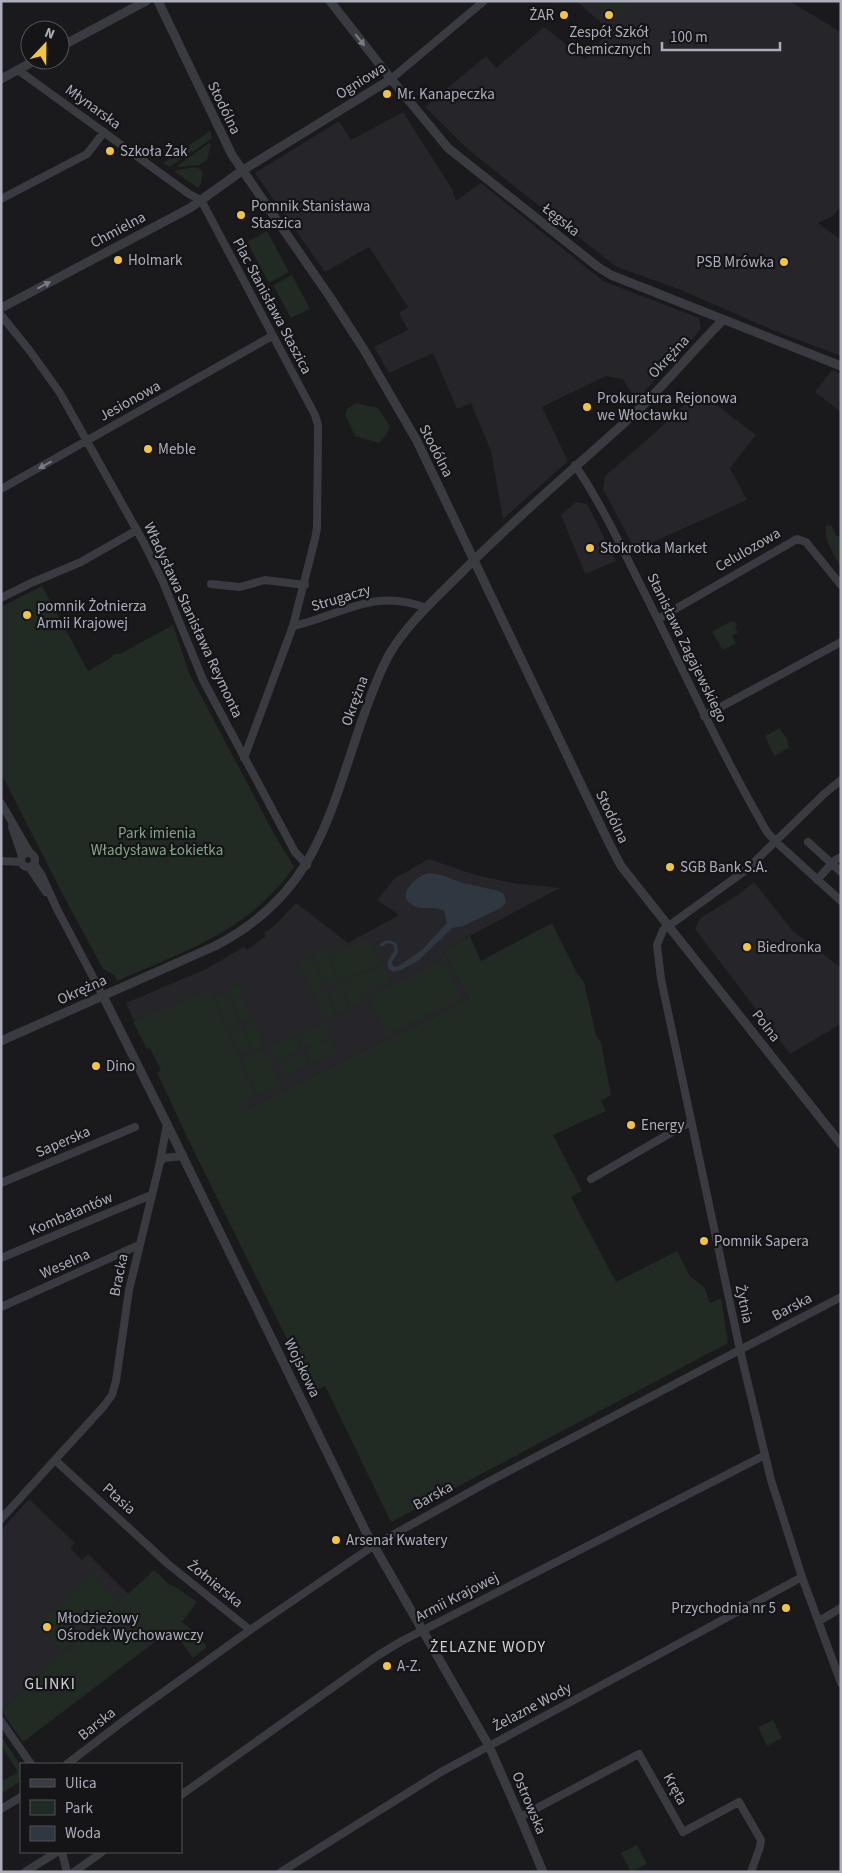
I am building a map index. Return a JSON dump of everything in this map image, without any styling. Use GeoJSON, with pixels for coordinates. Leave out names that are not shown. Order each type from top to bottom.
{"type":"FeatureCollection","features":[{"type":"Feature","properties":{"kind":"street"},"geometry":{"type":"LineString","coordinates":[[70,42],[146,1]]}},
{"type":"Feature","properties":{"kind":"street","name":"Stodólna"},"geometry":{"type":"LineString","coordinates":[[158,1],[222,136],[367,354],[417,442],[614,854],[621,866],[668,925]]}},
{"type":"Feature","properties":{"kind":"street","name":"Łęgska"},"geometry":{"type":"LineString","coordinates":[[330,1],[391,80],[448,148],[598,267],[611,275],[841,366]]}},
{"type":"Feature","properties":{"kind":"street","name":"Ogniowa"},"geometry":{"type":"LineString","coordinates":[[243,170],[391,80],[484,1]]}},
{"type":"Feature","properties":{"kind":"street"},"geometry":{"type":"LineString","coordinates":[[1,79],[18,70]]}},
{"type":"Feature","properties":{"kind":"street","name":"Młynarska"},"geometry":{"type":"LineString","coordinates":[[18,70],[189,194],[201,200]]}},
{"type":"Feature","properties":{"kind":"street"},"geometry":{"type":"LineString","coordinates":[[1,200],[87,154],[104,132]]}},
{"type":"Feature","properties":{"kind":"street","name":"Chmielna"},"geometry":{"type":"LineString","coordinates":[[1,308],[190,208],[243,170]]}},
{"type":"Feature","properties":{"kind":"street","name":"Plac Stanisława Staszica"},"geometry":{"type":"LineString","coordinates":[[201,200],[311,408],[318,425],[317,528],[305,586]]}},
{"type":"Feature","properties":{"kind":"street","name":"Władysława Stanisława Reymonta"},"geometry":{"type":"LineString","coordinates":[[1,315],[52,381],[137,530],[154,562],[203,680],[299,858],[307,865]]}},
{"type":"Feature","properties":{"kind":"street","name":"Okrężna"},"geometry":{"type":"LineString","coordinates":[[1,1041],[210,949],[237,934],[264,915],[279,900],[307,865],[331,813],[376,681],[395,646],[426,608],[474,560],[575,465],[644,404],[723,320]]}},
{"type":"Feature","properties":{"kind":"street","name":"Jesionowa"},"geometry":{"type":"LineString","coordinates":[[1,489],[272,336]]}},
{"type":"Feature","properties":{"kind":"street","name":"Stanisława Zagajewskiego"},"geometry":{"type":"LineString","coordinates":[[575,465],[592,493],[658,619],[704,716],[764,826],[775,842]]}},
{"type":"Feature","properties":{"kind":"street"},"geometry":{"type":"LineString","coordinates":[[1,598],[81,562],[137,530]]}},
{"type":"Feature","properties":{"kind":"street","name":"Celulozowa"},"geometry":{"type":"LineString","coordinates":[[658,619],[797,539],[806,542],[841,585]]}},
{"type":"Feature","properties":{"kind":"street"},"geometry":{"type":"LineString","coordinates":[[212,584],[240,587],[265,580],[305,586],[293,626],[244,758]]}},
{"type":"Feature","properties":{"kind":"street","name":"Strugaczy"},"geometry":{"type":"LineString","coordinates":[[293,626],[372,601],[391,600],[408,602],[426,608]]}},
{"type":"Feature","properties":{"kind":"street"},"geometry":{"type":"LineString","coordinates":[[704,716],[841,642]]}},
{"type":"Feature","properties":{"kind":"street"},"geometry":{"type":"LineString","coordinates":[[668,925],[734,881],[841,780]]}},
{"type":"Feature","properties":{"kind":"street"},"geometry":{"type":"LineString","coordinates":[[1,803],[30,853],[35,858],[32,866]]}},
{"type":"Feature","properties":{"kind":"street"},"geometry":{"type":"LineString","coordinates":[[10,820],[24,866],[32,866],[41,874],[103,996]]}},
{"type":"Feature","properties":{"kind":"street"},"geometry":{"type":"LineString","coordinates":[[775,842],[841,901]]}},
{"type":"Feature","properties":{"kind":"street"},"geometry":{"type":"LineString","coordinates":[[808,842],[841,872]]}},
{"type":"Feature","properties":{"kind":"street"},"geometry":{"type":"LineString","coordinates":[[22,859],[26,853],[30,853]]}},
{"type":"Feature","properties":{"kind":"street"},"geometry":{"type":"LineString","coordinates":[[817,880],[841,857]]}},
{"type":"Feature","properties":{"kind":"street"},"geometry":{"type":"LineString","coordinates":[[1,861],[22,859]]}},
{"type":"Feature","properties":{"kind":"street","name":"Żytnia"},"geometry":{"type":"LineString","coordinates":[[668,925],[660,934],[658,941],[659,968],[740,1350],[773,1490],[802,1577],[841,1682]]}},
{"type":"Feature","properties":{"kind":"street","name":"Polna"},"geometry":{"type":"LineString","coordinates":[[668,925],[841,1144]]}},
{"type":"Feature","properties":{"kind":"street","name":"Wojskowa"},"geometry":{"type":"LineString","coordinates":[[103,996],[373,1546],[424,1630],[489,1746]]}},
{"type":"Feature","properties":{"kind":"street"},"geometry":{"type":"LineString","coordinates":[[591,1179],[691,1122]]}},
{"type":"Feature","properties":{"kind":"street","name":"Bracka"},"geometry":{"type":"LineString","coordinates":[[56,1460],[112,1395],[116,1381],[129,1290],[160,1162],[167,1124]]}},
{"type":"Feature","properties":{"kind":"street","name":"Saperska"},"geometry":{"type":"LineString","coordinates":[[1,1183],[135,1127]]}},
{"type":"Feature","properties":{"kind":"street"},"geometry":{"type":"LineString","coordinates":[[160,1162],[164,1158],[183,1156]]}},
{"type":"Feature","properties":{"kind":"street","name":"Kombatantów"},"geometry":{"type":"LineString","coordinates":[[1,1258],[151,1195]]}},
{"type":"Feature","properties":{"kind":"street","name":"Weselna"},"geometry":{"type":"LineString","coordinates":[[1,1307],[139,1245]]}},
{"type":"Feature","properties":{"kind":"street","name":"Barska"},"geometry":{"type":"LineString","coordinates":[[68,1763],[250,1630],[373,1546],[484,1484],[841,1297]]}},
{"type":"Feature","properties":{"kind":"street","name":"Armii Krajowej"},"geometry":{"type":"LineString","coordinates":[[182,1795],[377,1656],[765,1455]]}},
{"type":"Feature","properties":{"kind":"street"},"geometry":{"type":"LineString","coordinates":[[1,1519],[56,1460]]}},
{"type":"Feature","properties":{"kind":"street","name":"Ptasia"},"geometry":{"type":"LineString","coordinates":[[56,1460],[163,1560]]}},
{"type":"Feature","properties":{"kind":"street","name":"Żołnierska"},"geometry":{"type":"LineString","coordinates":[[163,1560],[250,1630]]}},
{"type":"Feature","properties":{"kind":"street","name":"Żelazne Wody"},"geometry":{"type":"LineString","coordinates":[[281,1872],[441,1772],[802,1577]]}},
{"type":"Feature","properties":{"kind":"street"},"geometry":{"type":"LineString","coordinates":[[819,1621],[841,1608]]}},
{"type":"Feature","properties":{"kind":"street"},"geometry":{"type":"LineString","coordinates":[[1,1721],[30,1763]]}},
{"type":"Feature","properties":{"kind":"street","name":"Ostrowska"},"geometry":{"type":"LineString","coordinates":[[489,1746],[543,1872]]}},
{"type":"Feature","properties":{"kind":"street","name":"Kręta"},"geometry":{"type":"LineString","coordinates":[[520,1817],[639,1754],[683,1832],[739,1802],[760,1840],[760,1847],[751,1872]]}},
{"type":"Feature","properties":{"kind":"street"},"geometry":{"type":"LineString","coordinates":[[1,1809],[20,1798]]}},
{"type":"Feature","properties":{"kind":"street"},"geometry":{"type":"LineString","coordinates":[[25,1872],[56,1853]]}},
{"type":"Feature","properties":{"kind":"street"},"geometry":{"type":"LineString","coordinates":[[62,1853],[67,1872]]}},
{"type":"Feature","properties":{"kind":"street"},"geometry":{"type":"LineString","coordinates":[[74,1872],[101,1853]]}},
{"type":"Feature","properties":{"kind":"shaded area"},"geometry":{"type":"Polygon","coordinates":[[[576,1],[789,1],[841,32],[841,206],[833,216],[818,223],[841,240],[841,356],[775,331],[681,290],[615,266],[470,151],[425,107],[486,56],[496,68],[544,27],[585,59],[610,30],[576,1]]]}},
{"type":"Feature","properties":{"kind":"shaded area"},"geometry":{"type":"Polygon","coordinates":[[[403,112],[452,189],[456,201],[481,183],[603,281],[699,318],[701,329],[636,401],[623,379],[606,376],[542,407],[568,461],[503,519],[491,451],[471,403],[457,409],[433,353],[389,373],[374,347],[408,330],[399,313],[408,307],[369,247],[325,272],[255,173],[339,121],[351,140],[403,112]]]}},
{"type":"Feature","properties":{"kind":"shaded area"},"geometry":{"type":"Polygon","coordinates":[[[832,370],[841,374],[841,412],[815,392],[832,370]]]}},
{"type":"Feature","properties":{"kind":"shaded area"},"geometry":{"type":"Polygon","coordinates":[[[698,391],[756,435],[730,468],[747,500],[635,550],[603,489],[605,476],[656,432],[698,391]]]}},
{"type":"Feature","properties":{"kind":"shaded area"},"geometry":{"type":"Polygon","coordinates":[[[576,502],[587,504],[616,561],[585,574],[561,515],[576,502]]]}},
{"type":"Feature","properties":{"kind":"shaded area"},"geometry":{"type":"Polygon","coordinates":[[[429,859],[472,874],[512,883],[560,888],[443,950],[469,999],[188,1139],[157,1073],[161,1070],[150,1048],[147,1049],[126,1003],[206,969],[244,947],[247,950],[266,936],[264,933],[275,925],[296,903],[348,943],[399,915],[377,900],[395,878],[429,859]]]}},
{"type":"Feature","properties":{"kind":"shaded area"},"geometry":{"type":"Polygon","coordinates":[[[754,882],[792,930],[841,968],[841,1024],[790,1054],[695,929],[700,918],[738,895],[754,882]]]}},
{"type":"Feature","properties":{"kind":"shaded area","name":"Młodzieżowy Ośrodek Wychowawczy"},"geometry":{"type":"Polygon","coordinates":[[[29,1499],[75,1543],[70,1548],[82,1560],[88,1554],[129,1595],[3,1709],[1,1706],[1,1530],[29,1499]]]}},
{"type":"Feature","properties":{"kind":"green space"},"geometry":{"type":"Polygon","coordinates":[[[595,1],[623,1],[629,8],[612,22],[595,1]]]}},
{"type":"Feature","properties":{"kind":"green space"},"geometry":{"type":"Polygon","coordinates":[[[210,131],[212,138],[193,152],[170,167],[163,163],[210,131]]]}},
{"type":"Feature","properties":{"kind":"green space"},"geometry":{"type":"Polygon","coordinates":[[[209,143],[211,145],[207,160],[199,165],[176,167],[209,143]]]}},
{"type":"Feature","properties":{"kind":"green space"},"geometry":{"type":"Polygon","coordinates":[[[195,167],[203,173],[202,181],[198,188],[175,172],[195,167]]]}},
{"type":"Feature","properties":{"kind":"green space"},"geometry":{"type":"Polygon","coordinates":[[[267,231],[289,272],[269,283],[247,242],[267,231]]]}},
{"type":"Feature","properties":{"kind":"green space"},"geometry":{"type":"Polygon","coordinates":[[[292,275],[310,309],[291,318],[273,285],[292,275]]]}},
{"type":"Feature","properties":{"kind":"green space"},"geometry":{"type":"Polygon","coordinates":[[[356,403],[378,408],[390,426],[386,435],[379,443],[355,436],[345,415],[347,409],[356,403]]]}},
{"type":"Feature","properties":{"kind":"green space"},"geometry":{"type":"Polygon","coordinates":[[[826,525],[832,526],[836,535],[841,537],[841,570],[826,537],[826,525]]]}},
{"type":"Feature","properties":{"kind":"green space","name":"Park imienia Władysława Łokietka"},"geometry":{"type":"Polygon","coordinates":[[[42,586],[88,671],[114,654],[120,654],[173,625],[189,673],[273,832],[294,867],[257,908],[236,923],[214,937],[117,981],[114,975],[103,969],[1,773],[1,607],[42,586]]]}},
{"type":"Feature","properties":{"kind":"green space"},"geometry":{"type":"Polygon","coordinates":[[[731,621],[735,622],[737,626],[735,627],[738,633],[732,636],[736,643],[723,650],[712,632],[731,621]]]}},
{"type":"Feature","properties":{"kind":"green space"},"geometry":{"type":"Polygon","coordinates":[[[780,728],[788,741],[789,748],[774,756],[765,736],[780,728]]]}},
{"type":"Feature","properties":{"kind":"green space"},"geometry":{"type":"Polygon","coordinates":[[[552,923],[577,973],[584,982],[596,1035],[601,1043],[611,1095],[601,1101],[606,1111],[553,1135],[582,1191],[571,1197],[616,1282],[677,1251],[690,1276],[704,1287],[710,1303],[721,1298],[728,1343],[391,1522],[325,1386],[313,1392],[188,1139],[157,1073],[161,1070],[150,1048],[147,1049],[133,1022],[209,989],[256,1097],[244,1103],[248,1109],[469,999],[443,950],[470,936],[481,961],[552,923]]]}},
{"type":"Feature","properties":{"kind":"green space"},"geometry":{"type":"Polygon","coordinates":[[[367,939],[382,963],[340,982],[328,956],[367,939]]]}},
{"type":"Feature","properties":{"kind":"green space"},"geometry":{"type":"Polygon","coordinates":[[[324,948],[338,982],[331,985],[324,983],[313,958],[316,952],[324,948]]]}},
{"type":"Feature","properties":{"kind":"green space"},"geometry":{"type":"Polygon","coordinates":[[[306,956],[312,959],[323,983],[320,990],[313,993],[298,960],[306,956]]]}},
{"type":"Feature","properties":{"kind":"green space"},"geometry":{"type":"Polygon","coordinates":[[[443,960],[462,998],[387,1035],[368,997],[443,960]]]}},
{"type":"Feature","properties":{"kind":"green space"},"geometry":{"type":"Polygon","coordinates":[[[383,965],[392,981],[362,996],[364,1000],[362,1003],[351,1008],[340,983],[383,965]]]}},
{"type":"Feature","properties":{"kind":"green space"},"geometry":{"type":"Polygon","coordinates":[[[339,983],[350,1009],[338,1014],[329,994],[332,987],[339,983]]]}},
{"type":"Feature","properties":{"kind":"green space"},"geometry":{"type":"Polygon","coordinates":[[[239,985],[253,1019],[247,1022],[240,1019],[229,995],[232,988],[239,985]]]}},
{"type":"Feature","properties":{"kind":"green space"},"geometry":{"type":"Polygon","coordinates":[[[321,992],[328,994],[336,1014],[324,1019],[313,995],[321,992]]]}},
{"type":"Feature","properties":{"kind":"green space"},"geometry":{"type":"Polygon","coordinates":[[[221,993],[228,995],[238,1020],[236,1026],[228,1029],[214,996],[221,993]]]}},
{"type":"Feature","properties":{"kind":"green space"},"geometry":{"type":"Polygon","coordinates":[[[254,1020],[264,1043],[253,1050],[244,1030],[247,1023],[254,1020]]]}},
{"type":"Feature","properties":{"kind":"green space"},"geometry":{"type":"Polygon","coordinates":[[[324,1023],[331,1038],[309,1048],[302,1045],[297,1035],[324,1023]]]}},
{"type":"Feature","properties":{"kind":"green space"},"geometry":{"type":"Polygon","coordinates":[[[236,1028],[243,1030],[252,1050],[240,1055],[229,1031],[236,1028]]]}},
{"type":"Feature","properties":{"kind":"green space"},"geometry":{"type":"Polygon","coordinates":[[[296,1035],[301,1045],[298,1052],[277,1061],[271,1048],[272,1046],[296,1035]]]}},
{"type":"Feature","properties":{"kind":"green space"},"geometry":{"type":"Polygon","coordinates":[[[331,1039],[337,1053],[310,1064],[306,1056],[309,1049],[331,1039]]]}},
{"type":"Feature","properties":{"kind":"green space"},"geometry":{"type":"Polygon","coordinates":[[[265,1049],[280,1082],[279,1085],[257,1096],[241,1059],[265,1049]]]}},
{"type":"Feature","properties":{"kind":"green space"},"geometry":{"type":"Polygon","coordinates":[[[299,1054],[305,1056],[309,1065],[284,1076],[278,1063],[299,1054]]]}},
{"type":"Feature","properties":{"kind":"green space"},"geometry":{"type":"Polygon","coordinates":[[[154,1570],[170,1585],[197,1602],[182,1622],[197,1634],[207,1647],[193,1658],[172,1629],[23,1742],[4,1715],[3,1709],[154,1570]]]}},
{"type":"Feature","properties":{"kind":"green space"},"geometry":{"type":"Polygon","coordinates":[[[93,1573],[119,1600],[62,1652],[37,1624],[93,1573]]]}},
{"type":"Feature","properties":{"kind":"green space"},"geometry":{"type":"Polygon","coordinates":[[[773,1720],[782,1738],[767,1746],[758,1727],[773,1720]]]}},
{"type":"Feature","properties":{"kind":"green space"},"geometry":{"type":"Polygon","coordinates":[[[1,1736],[20,1764],[20,1782],[1,1794],[1,1782],[18,1772],[1,1745],[1,1736]]]}},
{"type":"Feature","properties":{"kind":"green space"},"geometry":{"type":"Polygon","coordinates":[[[637,1845],[647,1864],[631,1872],[621,1853],[637,1845]]]}},
{"type":"Feature","properties":{"kind":"water"},"geometry":{"type":"Polygon","coordinates":[[[429,873],[499,891],[504,894],[506,902],[501,908],[463,926],[452,928],[419,960],[401,970],[393,972],[387,964],[395,949],[392,944],[388,943],[381,947],[380,944],[390,940],[397,944],[398,952],[392,962],[393,966],[397,967],[422,950],[447,923],[444,910],[417,907],[407,901],[407,891],[410,886],[419,877],[429,873]]]}},
{"type":"Feature","properties":{"kind":"place","name":"ŻAR"},"geometry":{"type":"Point","coordinates":[564,15]}},
{"type":"Feature","properties":{"kind":"place","name":"Zespół Szkół Chemicznych"},"geometry":{"type":"Point","coordinates":[609,15]}},
{"type":"Feature","properties":{"kind":"place","name":"Mr. Kanapeczka"},"geometry":{"type":"Point","coordinates":[387,94]}},
{"type":"Feature","properties":{"kind":"place","name":"Szkoła Żak"},"geometry":{"type":"Point","coordinates":[110,151]}},
{"type":"Feature","properties":{"kind":"place","name":"Pomnik Stanisława Staszica"},"geometry":{"type":"Point","coordinates":[241,215]}},
{"type":"Feature","properties":{"kind":"place","name":"Holmark"},"geometry":{"type":"Point","coordinates":[118,260]}},
{"type":"Feature","properties":{"kind":"place","name":"PSB Mrówka"},"geometry":{"type":"Point","coordinates":[784,262]}},
{"type":"Feature","properties":{"kind":"place","name":"Prokuratura Rejonowa we Włocławku"},"geometry":{"type":"Point","coordinates":[587,407]}},
{"type":"Feature","properties":{"kind":"place","name":"Meble"},"geometry":{"type":"Point","coordinates":[148,449]}},
{"type":"Feature","properties":{"kind":"place","name":"Stokrotka Market"},"geometry":{"type":"Point","coordinates":[590,548]}},
{"type":"Feature","properties":{"kind":"place","name":"pomnik Żołnierza Armii Krajowej"},"geometry":{"type":"Point","coordinates":[27,615]}},
{"type":"Feature","properties":{"kind":"place","name":"SGB Bank S.A."},"geometry":{"type":"Point","coordinates":[670,867]}},
{"type":"Feature","properties":{"kind":"place","name":"Biedronka"},"geometry":{"type":"Point","coordinates":[747,947]}},
{"type":"Feature","properties":{"kind":"place","name":"Dino"},"geometry":{"type":"Point","coordinates":[96,1066]}},
{"type":"Feature","properties":{"kind":"place","name":"Energy"},"geometry":{"type":"Point","coordinates":[631,1125]}},
{"type":"Feature","properties":{"kind":"place","name":"Pomnik Sapera"},"geometry":{"type":"Point","coordinates":[704,1241]}},
{"type":"Feature","properties":{"kind":"place","name":"Arsenał Kwatery"},"geometry":{"type":"Point","coordinates":[336,1540]}},
{"type":"Feature","properties":{"kind":"place","name":"Przychodnia nr 5"},"geometry":{"type":"Point","coordinates":[786,1608]}},
{"type":"Feature","properties":{"kind":"place","name":"Młodzieżowy Ośrodek Wychowawczy"},"geometry":{"type":"Point","coordinates":[47,1627]}},
{"type":"Feature","properties":{"kind":"place","name":"A-Z."},"geometry":{"type":"Point","coordinates":[387,1666]}},
{"type":"Feature","properties":{"kind":"district","name":"ŻELAZNE WODY"},"geometry":{"type":"Point","coordinates":[488,1647]}},
{"type":"Feature","properties":{"kind":"district","name":"GLINKI"},"geometry":{"type":"Point","coordinates":[50,1684]}}]}
